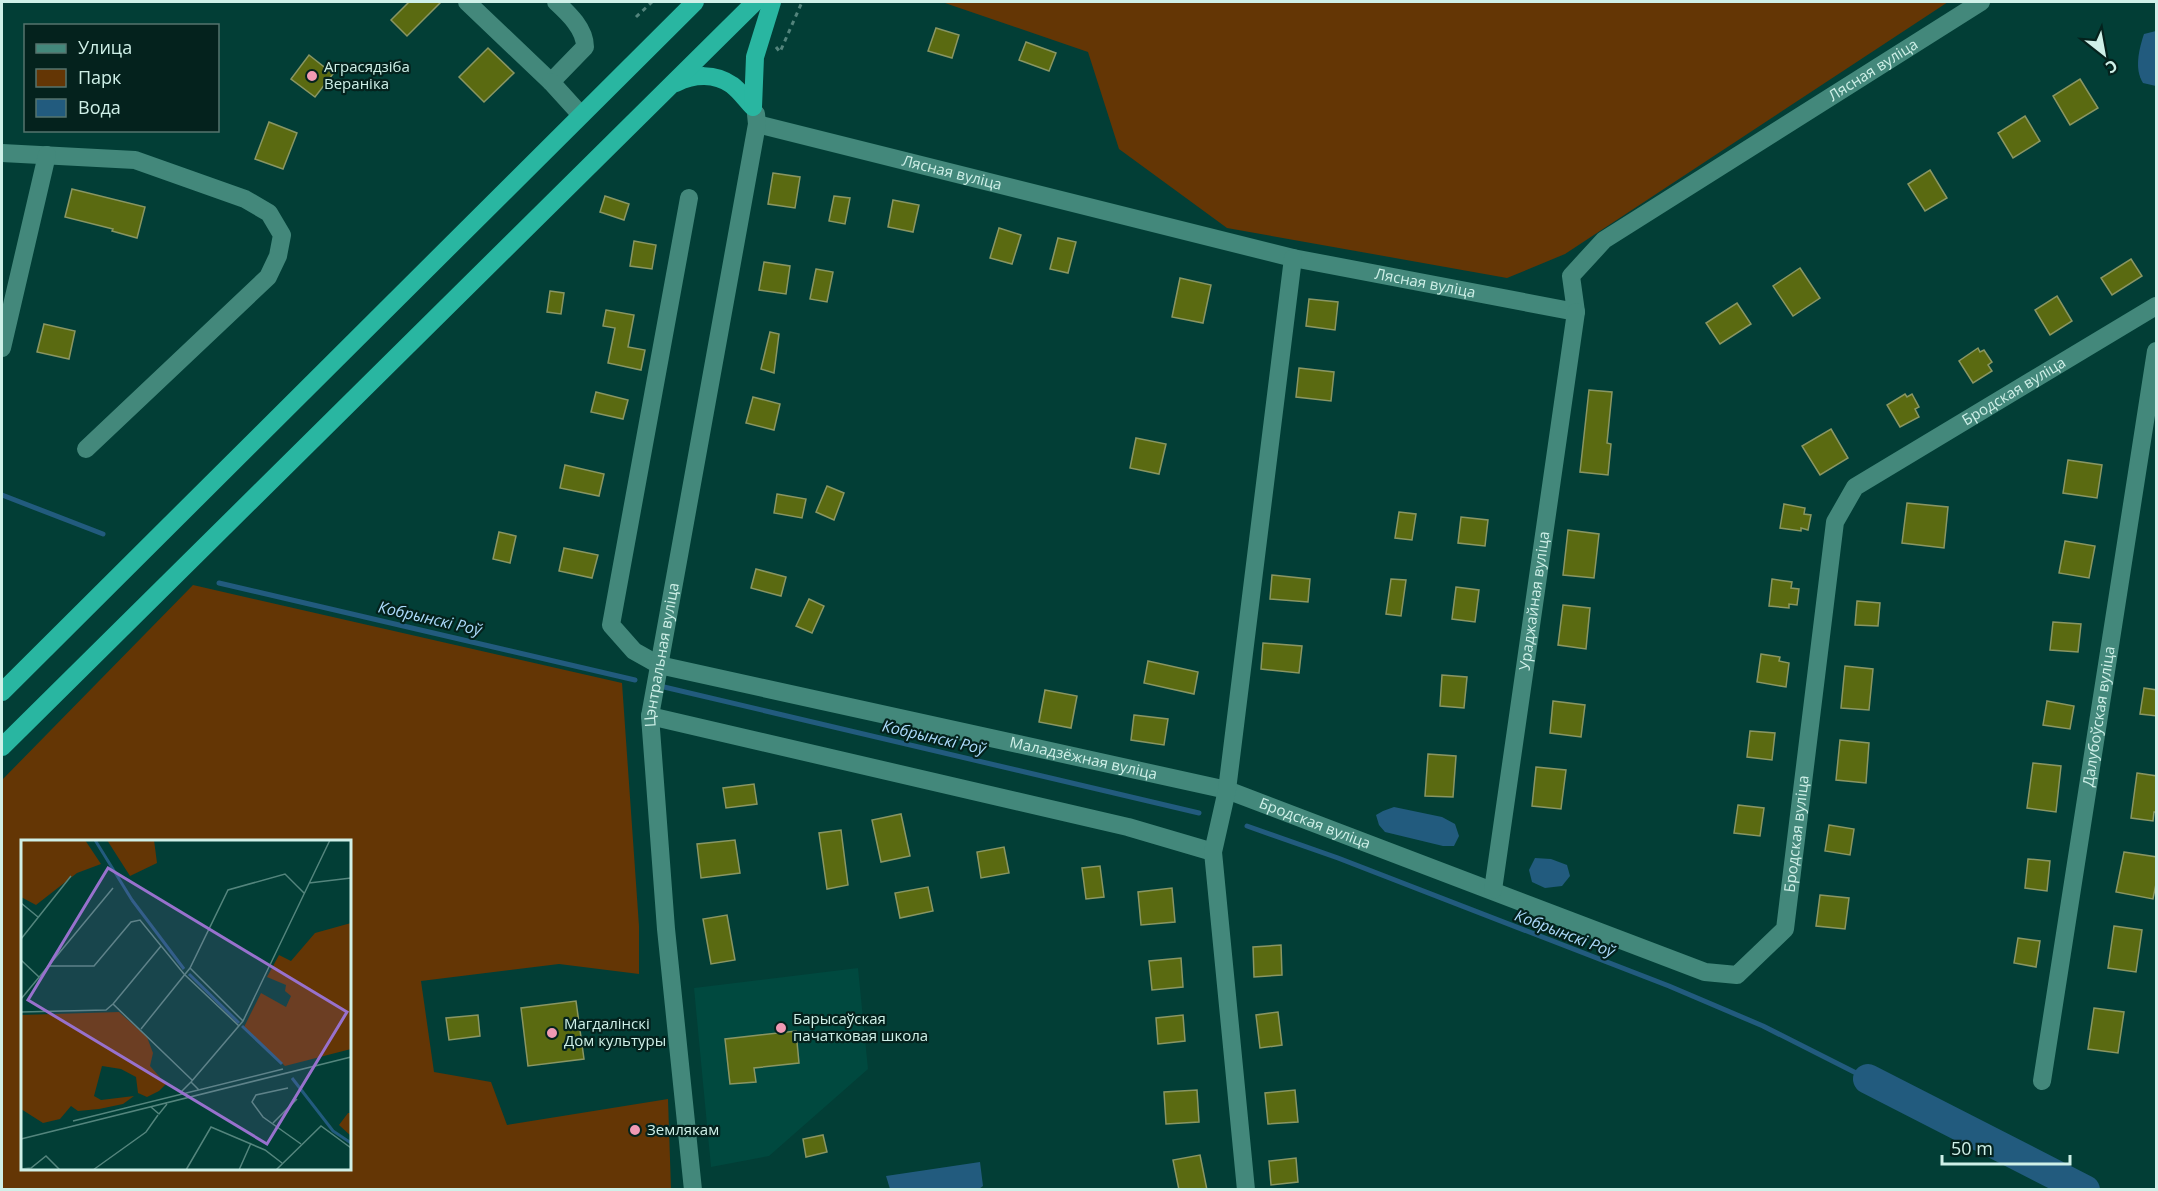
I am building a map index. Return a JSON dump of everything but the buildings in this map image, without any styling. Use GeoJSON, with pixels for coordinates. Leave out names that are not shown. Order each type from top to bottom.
{"type":"FeatureCollection","features":[{"type":"Feature","properties":{"kind":"highway"},"geometry":{"type":"LineString","coordinates":[[2,692],[695,2]]}},
{"type":"Feature","properties":{"kind":"highway"},"geometry":{"type":"LineString","coordinates":[[2,747],[755,2]]}},
{"type":"Feature","properties":{"kind":"highway"},"geometry":{"type":"LineString","coordinates":[[755,116],[754,57],[772,2]]}},
{"type":"Feature","properties":{"kind":"highway"},"geometry":{"type":"LineString","coordinates":[[671,85],[688,77],[711,76],[732,85],[755,116]]}},
{"type":"Feature","properties":{"kind":"street"},"geometry":{"type":"LineString","coordinates":[[467,2],[551,82],[581,115]]}},
{"type":"Feature","properties":{"kind":"street"},"geometry":{"type":"LineString","coordinates":[[551,82],[585,47],[585,39],[571,16],[556,2]]}},
{"type":"Feature","properties":{"kind":"street","name":"Лясная вуліца"},"geometry":{"type":"LineString","coordinates":[[755,116],[1293,258],[1576,312],[1571,276],[1604,240],[1981,2]]}},
{"type":"Feature","properties":{"kind":"street","name":"Цэнтральная вуліца"},"geometry":{"type":"LineString","coordinates":[[693,1190],[666,929],[650,716],[755,116]]}},
{"type":"Feature","properties":{"kind":"street"},"geometry":{"type":"LineString","coordinates":[[2,153],[135,160],[245,199],[269,213],[282,235],[278,256],[268,277],[86,449]]}},
{"type":"Feature","properties":{"kind":"street"},"geometry":{"type":"LineString","coordinates":[[2,348],[47,155]]}},
{"type":"Feature","properties":{"kind":"street","name":"Маладзёжная вуліца"},"geometry":{"type":"LineString","coordinates":[[690,198],[611,625],[634,651],[659,664],[1227,790]]}},
{"type":"Feature","properties":{"kind":"street"},"geometry":{"type":"LineString","coordinates":[[1246,1190],[1213,852],[1227,790],[1293,258]]}},
{"type":"Feature","properties":{"kind":"street","name":"Бродская вуліца"},"geometry":{"type":"LineString","coordinates":[[1227,790],[1705,972],[1737,975],[1785,929],[1835,522],[1856,487],[2157,306]]}},
{"type":"Feature","properties":{"kind":"street","name":"Ураджайная вуліца"},"geometry":{"type":"LineString","coordinates":[[1493,890],[1576,312]]}},
{"type":"Feature","properties":{"kind":"street","name":"Далубоўская вуліца"},"geometry":{"type":"LineString","coordinates":[[2042,1081],[2157,351]]}},
{"type":"Feature","properties":{"kind":"street"},"geometry":{"type":"LineString","coordinates":[[650,716],[1128,827],[1213,852]]}},
{"type":"Feature","properties":{"kind":"path"},"geometry":{"type":"LineString","coordinates":[[636,17],[652,2]]}},
{"type":"Feature","properties":{"kind":"shaded area","name":"Барысаўская пачатковая школа"},"geometry":{"type":"Polygon","coordinates":[[[858,968],[868,1069],[769,1156],[711,1167],[694,988],[858,968]]]}},
{"type":"Feature","properties":{"kind":"green space"},"geometry":{"type":"Polygon","coordinates":[[[942,2],[1948,2],[1565,254],[1507,278],[1227,228],[1119,149],[1088,52],[942,2]]]}},
{"type":"Feature","properties":{"kind":"green space"},"geometry":{"type":"Polygon","coordinates":[[[193,585],[622,683],[639,926],[639,974],[559,964],[421,981],[434,1072],[491,1082],[507,1125],[668,1099],[671,1189],[2,1189],[2,780],[193,585]]]}},
{"type":"Feature","properties":{"kind":"water"},"geometry":{"type":"Polygon","coordinates":[[[2156,31],[2156,86],[2143,83],[2138,65],[2144,34],[2156,31]]]}},
{"type":"Feature","properties":{"kind":"water"},"geometry":{"type":"Polygon","coordinates":[[[1394,807],[1442,817],[1455,824],[1459,836],[1454,846],[1443,846],[1385,832],[1379,825],[1376,815],[1394,807]]]}},
{"type":"Feature","properties":{"kind":"water"},"geometry":{"type":"Polygon","coordinates":[[[1535,858],[1551,859],[1567,865],[1570,876],[1562,886],[1545,888],[1532,882],[1529,870],[1535,858]]]}},
{"type":"Feature","properties":{"kind":"water"},"geometry":{"type":"Polygon","coordinates":[[[980,1162],[983,1186],[979,1189],[890,1189],[886,1176],[980,1162]]]}},
{"type":"Feature","properties":{"kind":"waterway","name":"Кобрынскі Роў"},"geometry":{"type":"LineString","coordinates":[[2,495],[103,534]]}},
{"type":"Feature","properties":{"kind":"waterway","name":"Кобрынскі Роў"},"geometry":{"type":"LineString","coordinates":[[219,583],[635,680]]}},
{"type":"Feature","properties":{"kind":"waterway","name":"Кобрынскі Роў"},"geometry":{"type":"LineString","coordinates":[[664,687],[1199,813]]}},
{"type":"Feature","properties":{"kind":"waterway","name":"Кобрынскі Роў"},"geometry":{"type":"LineString","coordinates":[[1247,826],[1338,858],[1669,986],[1763,1026],[1868,1079]]}},
{"type":"Feature","properties":{"kind":"waterway"},"geometry":{"type":"LineString","coordinates":[[1868,1079],[2085,1190]]}},
{"type":"Feature","properties":{"kind":"place","name":"Аграсядзіба Вераніка"},"geometry":{"type":"Point","coordinates":[312,76]}},
{"type":"Feature","properties":{"kind":"place","name":"Барысаўская пачатковая школа"},"geometry":{"type":"Point","coordinates":[781,1028]}},
{"type":"Feature","properties":{"kind":"place","name":"Магдалінскі Дом культуры"},"geometry":{"type":"Point","coordinates":[552,1033]}},
{"type":"Feature","properties":{"kind":"place","name":"Землякам"},"geometry":{"type":"Point","coordinates":[635,1130]}}]}
